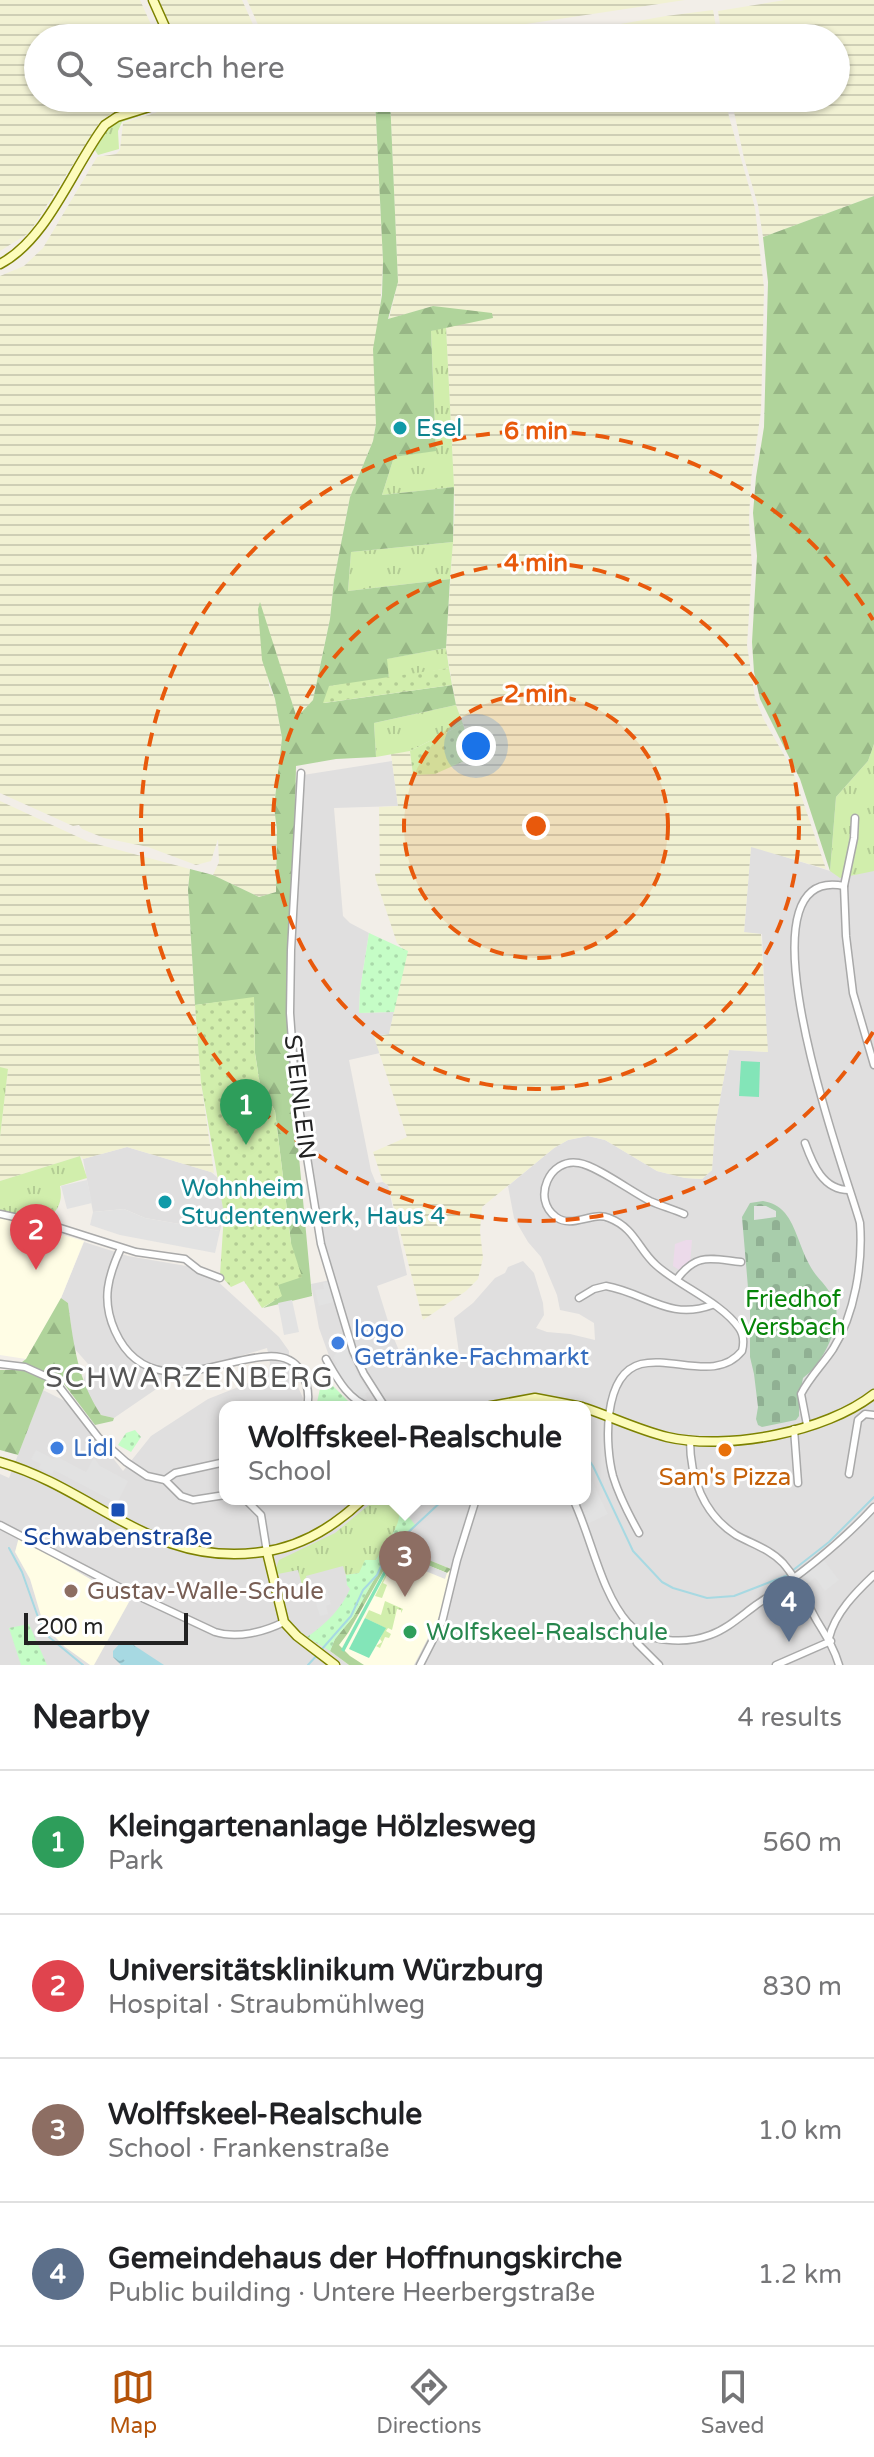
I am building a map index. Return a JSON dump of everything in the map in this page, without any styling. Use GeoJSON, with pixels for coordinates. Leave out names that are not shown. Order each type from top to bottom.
{"type":"FeatureCollection","features":[{"type":"Feature","properties":{"kind":"main road"},"geometry":{"type":"LineString","coordinates":[[153,0],[164,24]]}},
{"type":"Feature","properties":{"kind":"main road"},"geometry":{"type":"LineString","coordinates":[[0,264],[27,244],[41,226],[105,125],[133,112]]}},
{"type":"Feature","properties":{"kind":"main road"},"geometry":{"type":"LineString","coordinates":[[591,1411],[648,1431],[690,1440],[741,1439],[807,1425],[851,1409],[874,1394]]}},
{"type":"Feature","properties":{"kind":"main road"},"geometry":{"type":"LineString","coordinates":[[518,1401],[535,1398],[549,1401]]}},
{"type":"Feature","properties":{"kind":"main road"},"geometry":{"type":"LineString","coordinates":[[0,1462],[34,1475],[127,1525],[178,1547],[221,1555],[267,1552],[304,1541],[338,1521],[356,1505]]}},
{"type":"Feature","properties":{"kind":"main road"},"geometry":{"type":"LineString","coordinates":[[267,1552],[284,1622],[331,1662]]}},
{"type":"Feature","properties":{"kind":"street","name":"STEINLEIN"},"geometry":{"type":"LineString","coordinates":[[301,773],[290,1013],[295,1083],[321,1244],[353,1351],[381,1401]]}},
{"type":"Feature","properties":{"kind":"street"},"geometry":{"type":"LineString","coordinates":[[855,818],[854,838],[840,885],[853,993],[874,1065]]}},
{"type":"Feature","properties":{"kind":"street"},"geometry":{"type":"LineString","coordinates":[[807,1425],[801,1394],[837,1342],[848,1313],[860,1258],[860,1223],[810,1058],[795,969],[796,927],[803,905],[814,890],[840,885]]}},
{"type":"Feature","properties":{"kind":"street"},"geometry":{"type":"LineString","coordinates":[[805,1143],[823,1179],[834,1187],[849,1190]]}},
{"type":"Feature","properties":{"kind":"street"},"geometry":{"type":"LineString","coordinates":[[639,1533],[613,1476],[607,1447],[609,1417],[619,1383],[634,1367],[652,1363],[693,1367],[729,1362],[738,1356],[744,1345],[741,1332],[712,1305],[656,1266],[634,1235],[612,1219],[598,1216],[570,1221],[555,1216],[545,1201],[544,1186],[548,1177],[558,1169],[580,1163],[652,1202],[684,1214]]}},
{"type":"Feature","properties":{"kind":"street"},"geometry":{"type":"LineString","coordinates":[[0,1214],[51,1225],[136,1252],[185,1259],[199,1270],[220,1278]]}},
{"type":"Feature","properties":{"kind":"street"},"geometry":{"type":"LineString","coordinates":[[121,1248],[112,1263],[107,1291],[112,1325],[128,1354],[161,1370],[190,1372],[255,1357],[289,1359],[304,1378],[308,1401]]}},
{"type":"Feature","properties":{"kind":"street"},"geometry":{"type":"LineString","coordinates":[[677,1279],[696,1260],[741,1262]]}},
{"type":"Feature","properties":{"kind":"street"},"geometry":{"type":"LineString","coordinates":[[579,1298],[606,1286],[677,1310],[693,1311],[712,1305]]}},
{"type":"Feature","properties":{"kind":"street"},"geometry":{"type":"LineString","coordinates":[[326,1359],[355,1401]]}},
{"type":"Feature","properties":{"kind":"street"},"geometry":{"type":"LineString","coordinates":[[0,1364],[25,1367],[54,1380],[98,1437],[128,1464],[147,1476],[165,1480],[181,1496],[193,1500],[219,1496]]}},
{"type":"Feature","properties":{"kind":"street"},"geometry":{"type":"LineString","coordinates":[[849,1474],[858,1420],[865,1414],[874,1415]]}},
{"type":"Feature","properties":{"kind":"street"},"geometry":{"type":"LineString","coordinates":[[794,1429],[798,1483]]}},
{"type":"Feature","properties":{"kind":"street"},"geometry":{"type":"LineString","coordinates":[[690,1440],[693,1477],[708,1506],[729,1529],[775,1556],[789,1570],[830,1639],[839,1665]]}},
{"type":"Feature","properties":{"kind":"street"},"geometry":{"type":"LineString","coordinates":[[165,1480],[175,1473],[219,1463]]}},
{"type":"Feature","properties":{"kind":"street"},"geometry":{"type":"LineString","coordinates":[[251,1505],[261,1515],[267,1552]]}},
{"type":"Feature","properties":{"kind":"street"},"geometry":{"type":"LineString","coordinates":[[420,1665],[442,1622],[474,1505]]}},
{"type":"Feature","properties":{"kind":"street"},"geometry":{"type":"LineString","coordinates":[[575,1505],[610,1592],[637,1643],[659,1665]]}},
{"type":"Feature","properties":{"kind":"street"},"geometry":{"type":"LineString","coordinates":[[630,1625],[650,1635],[671,1640],[700,1638],[723,1629],[795,1578],[874,1507]]}},
{"type":"Feature","properties":{"kind":"street"},"geometry":{"type":"LineString","coordinates":[[0,1525],[119,1587],[215,1632],[231,1636],[253,1633],[284,1622]]}},
{"type":"Feature","properties":{"kind":"street"},"geometry":{"type":"LineString","coordinates":[[830,1639],[832,1628],[855,1594],[874,1575]]}},
{"type":"Feature","properties":{"kind":"street"},"geometry":{"type":"LineString","coordinates":[[776,1665],[830,1639]]}},
{"type":"Feature","properties":{"kind":"shaded area"},"geometry":{"type":"Polygon","coordinates":[[[392,761],[398,806],[334,808],[343,916],[369,933],[359,1013],[394,1012],[389,1035],[375,1037],[380,1053],[349,1060],[371,1171],[376,1183],[388,1185],[407,1275],[377,1286],[406,1367],[451,1359],[459,1353],[454,1318],[508,1267],[523,1261],[534,1273],[543,1303],[544,1315],[536,1328],[595,1340],[594,1323],[579,1314],[560,1310],[541,1257],[514,1218],[508,1186],[554,1148],[568,1140],[588,1136],[605,1140],[657,1171],[702,1179],[712,1170],[715,1126],[729,1050],[767,1052],[762,934],[744,933],[751,846],[830,871],[874,869],[874,1665],[0,1665],[0,1474],[9,1478],[43,1390],[65,1401],[66,1398],[123,1471],[151,1436],[208,1399],[251,1382],[269,1371],[267,1348],[211,1365],[183,1367],[114,1418],[101,1415],[83,1382],[88,1364],[74,1348],[68,1303],[61,1298],[84,1242],[128,1256],[204,1269],[279,1337],[289,1351],[289,1367],[303,1401],[219,1401],[219,1505],[591,1505],[591,1401],[366,1401],[350,1391],[333,1367],[319,1328],[311,1284],[335,1279],[324,1246],[295,1064],[293,1009],[303,775],[392,761]]]}},
{"type":"Feature","properties":{"kind":"shaded area"},"geometry":{"type":"Polygon","coordinates":[[[127,1147],[211,1172],[219,1179],[224,1214],[220,1231],[145,1218],[124,1209],[93,1212],[83,1159],[127,1147]]]}},
{"type":"Feature","properties":{"kind":"shaded area"},"geometry":{"type":"Polygon","coordinates":[[[87,1180],[92,1203],[67,1209],[61,1186],[87,1180]]]}},
{"type":"Feature","properties":{"kind":"shaded area"},"geometry":{"type":"Polygon","coordinates":[[[754,1206],[766,1206],[776,1211],[776,1217],[754,1220],[754,1206]]]}},
{"type":"Feature","properties":{"kind":"shaded area"},"geometry":{"type":"Polygon","coordinates":[[[124,1209],[145,1218],[220,1231],[215,1253],[120,1235],[90,1225],[93,1212],[124,1209]]]}},
{"type":"Feature","properties":{"kind":"shaded area"},"geometry":{"type":"Polygon","coordinates":[[[0,1217],[84,1241],[61,1298],[26,1359],[0,1355],[0,1217]]]}},
{"type":"Feature","properties":{"kind":"shaded area"},"geometry":{"type":"Polygon","coordinates":[[[692,1240],[690,1263],[681,1271],[673,1266],[675,1244],[692,1240]]]}},
{"type":"Feature","properties":{"kind":"shaded area"},"geometry":{"type":"Polygon","coordinates":[[[329,1282],[334,1302],[319,1306],[315,1290],[324,1289],[323,1283],[329,1282]]]}},
{"type":"Feature","properties":{"kind":"shaded area"},"geometry":{"type":"Polygon","coordinates":[[[292,1300],[299,1332],[284,1335],[278,1303],[292,1300]]]}},
{"type":"Feature","properties":{"kind":"shaded area"},"geometry":{"type":"Polygon","coordinates":[[[347,1348],[350,1360],[368,1392],[365,1394],[367,1398],[362,1400],[350,1391],[333,1367],[337,1364],[333,1358],[336,1353],[347,1348]]]}},
{"type":"Feature","properties":{"kind":"shaded area"},"geometry":{"type":"Polygon","coordinates":[[[36,1450],[53,1459],[56,1456],[86,1472],[94,1457],[100,1466],[128,1481],[117,1503],[54,1470],[52,1474],[39,1468],[41,1464],[31,1459],[36,1450]]]}},
{"type":"Feature","properties":{"kind":"shaded area"},"geometry":{"type":"Polygon","coordinates":[[[591,1481],[608,1514],[589,1523],[581,1505],[591,1505],[591,1481]]]}},
{"type":"Feature","properties":{"kind":"shaded area","name":"Gustav-Walle-Schule"},"geometry":{"type":"Polygon","coordinates":[[[19,1537],[129,1602],[94,1665],[65,1647],[44,1626],[30,1579],[15,1552],[19,1537]]]}},
{"type":"Feature","properties":{"kind":"shaded area"},"geometry":{"type":"Polygon","coordinates":[[[397,1547],[451,1569],[440,1615],[414,1665],[349,1665],[330,1651],[397,1547]]]}},
{"type":"Feature","properties":{"kind":"shaded area"},"geometry":{"type":"Polygon","coordinates":[[[403,1555],[447,1573],[445,1579],[401,1561],[403,1555]]]}},
{"type":"Feature","properties":{"kind":"shaded area"},"geometry":{"type":"Polygon","coordinates":[[[823,1559],[839,1580],[825,1591],[815,1578],[803,1587],[797,1579],[823,1559]]]}},
{"type":"Feature","properties":{"kind":"shaded area"},"geometry":{"type":"Polygon","coordinates":[[[327,1589],[331,1604],[326,1606],[328,1614],[320,1616],[313,1593],[327,1589]]]}},
{"type":"Feature","properties":{"kind":"green space"},"geometry":{"type":"Polygon","coordinates":[[[0,0],[140,0],[151,24],[24,24],[24,112],[115,112],[100,122],[29,233],[0,251],[0,0]]]}},
{"type":"Feature","properties":{"kind":"green space"},"geometry":{"type":"Polygon","coordinates":[[[157,0],[242,0],[253,24],[168,24],[157,0]]]}},
{"type":"Feature","properties":{"kind":"green space"},"geometry":{"type":"Polygon","coordinates":[[[247,0],[685,0],[527,24],[258,24],[247,0]]]}},
{"type":"Feature","properties":{"kind":"green space"},"geometry":{"type":"Polygon","coordinates":[[[785,0],[874,0],[874,196],[763,237],[734,112],[850,112],[850,24],[720,24],[718,11],[785,0]]]}},
{"type":"Feature","properties":{"kind":"green space"},"geometry":{"type":"Polygon","coordinates":[[[713,10],[716,24],[621,24],[713,10]]]}},
{"type":"Feature","properties":{"kind":"green space"},"geometry":{"type":"Polygon","coordinates":[[[151,112],[122,122],[118,131],[119,149],[98,155],[93,147],[112,122],[151,112]]]}},
{"type":"Feature","properties":{"kind":"green space"},"geometry":{"type":"Polygon","coordinates":[[[158,112],[376,112],[383,261],[375,389],[376,424],[373,441],[350,497],[313,700],[301,714],[296,715],[260,604],[269,686],[275,699],[282,738],[274,807],[277,830],[276,892],[259,897],[213,875],[219,862],[218,839],[211,861],[196,865],[148,847],[104,838],[0,793],[0,276],[24,266],[43,248],[97,157],[116,154],[120,150],[123,123],[158,112]]]}},
{"type":"Feature","properties":{"kind":"green space"},"geometry":{"type":"Polygon","coordinates":[[[376,112],[391,112],[398,282],[388,319],[433,306],[492,313],[493,318],[431,331],[436,451],[394,457],[382,495],[454,487],[453,542],[351,552],[348,591],[450,579],[446,648],[387,659],[389,679],[330,686],[324,703],[452,685],[456,705],[374,723],[376,757],[336,759],[296,766],[290,1061],[312,1296],[263,1308],[281,1296],[278,1285],[291,1243],[275,1111],[260,1085],[255,1053],[254,998],[195,1005],[188,890],[190,869],[213,875],[259,897],[276,892],[277,830],[274,807],[282,738],[275,699],[262,660],[258,609],[260,602],[296,715],[300,714],[313,700],[350,497],[373,441],[376,424],[373,349],[382,295],[376,112]]]}},
{"type":"Feature","properties":{"kind":"green space"},"geometry":{"type":"Polygon","coordinates":[[[391,112],[728,112],[755,208],[764,288],[761,411],[751,479],[749,521],[752,567],[747,645],[755,698],[792,769],[826,869],[751,847],[744,932],[761,934],[768,1052],[729,1050],[715,1126],[712,1170],[702,1179],[685,1178],[657,1171],[605,1140],[588,1136],[568,1140],[482,1207],[480,1231],[483,1258],[478,1279],[466,1291],[423,1320],[388,1185],[383,1182],[373,1152],[407,1137],[374,1037],[389,1034],[407,952],[397,943],[376,880],[375,874],[380,873],[379,807],[398,806],[391,754],[410,751],[413,774],[435,774],[468,737],[456,705],[446,648],[455,508],[446,326],[493,318],[433,306],[389,319],[398,282],[391,112]]]}},
{"type":"Feature","properties":{"kind":"green space"},"geometry":{"type":"Polygon","coordinates":[[[874,196],[874,744],[868,761],[836,797],[830,871],[800,779],[760,699],[754,672],[752,642],[757,556],[753,513],[764,427],[768,282],[763,237],[874,196]]]}},
{"type":"Feature","properties":{"kind":"green space"},"geometry":{"type":"Polygon","coordinates":[[[446,326],[454,487],[382,495],[394,457],[436,450],[431,331],[446,326]]]}},
{"type":"Feature","properties":{"kind":"green space"},"geometry":{"type":"Polygon","coordinates":[[[453,542],[450,579],[348,591],[351,552],[453,542]]]}},
{"type":"Feature","properties":{"kind":"green space"},"geometry":{"type":"Polygon","coordinates":[[[446,648],[449,668],[389,679],[386,659],[446,648]]]}},
{"type":"Feature","properties":{"kind":"green space"},"geometry":{"type":"Polygon","coordinates":[[[449,668],[452,685],[323,703],[329,686],[449,668]]]}},
{"type":"Feature","properties":{"kind":"green space"},"geometry":{"type":"Polygon","coordinates":[[[456,705],[463,724],[410,751],[376,757],[374,723],[456,705]]]}},
{"type":"Feature","properties":{"kind":"green space"},"geometry":{"type":"Polygon","coordinates":[[[463,724],[473,757],[435,774],[413,775],[410,751],[463,724]]]}},
{"type":"Feature","properties":{"kind":"green space"},"geometry":{"type":"Polygon","coordinates":[[[874,744],[874,871],[840,878],[830,871],[836,797],[868,761],[874,744]]]}},
{"type":"Feature","properties":{"kind":"green space"},"geometry":{"type":"Polygon","coordinates":[[[0,801],[89,842],[190,869],[188,890],[201,1083],[214,1173],[127,1147],[83,1159],[80,1156],[0,1181],[0,1137],[8,1070],[0,1067],[0,801]]]}},
{"type":"Feature","properties":{"kind":"green space"},"geometry":{"type":"Polygon","coordinates":[[[369,933],[408,951],[394,1012],[359,1013],[369,933]]]}},
{"type":"Feature","properties":{"kind":"green space"},"geometry":{"type":"Polygon","coordinates":[[[254,997],[255,1053],[260,1085],[275,1111],[291,1243],[302,1277],[278,1285],[282,1296],[262,1308],[244,1281],[231,1287],[220,1275],[224,1214],[201,1083],[195,1005],[254,997]]]}},
{"type":"Feature","properties":{"kind":"green space"},"geometry":{"type":"Polygon","coordinates":[[[741,1061],[760,1062],[759,1097],[739,1096],[741,1061]]]}},
{"type":"Feature","properties":{"kind":"green space"},"geometry":{"type":"Polygon","coordinates":[[[0,1067],[8,1069],[0,1137],[0,1067]]]}},
{"type":"Feature","properties":{"kind":"green space"},"geometry":{"type":"Polygon","coordinates":[[[80,1156],[87,1178],[60,1186],[60,1201],[52,1215],[52,1222],[0,1212],[0,1181],[80,1156]]]}},
{"type":"Feature","properties":{"kind":"green space","name":"Friedhof Versbach"},"geometry":{"type":"Polygon","coordinates":[[[763,1201],[777,1206],[789,1218],[809,1264],[832,1295],[836,1316],[828,1346],[803,1378],[799,1416],[796,1420],[762,1427],[756,1419],[758,1407],[750,1357],[750,1311],[742,1217],[750,1203],[763,1201]]]}},
{"type":"Feature","properties":{"kind":"green space"},"geometry":{"type":"Polygon","coordinates":[[[61,1298],[68,1303],[75,1348],[87,1388],[101,1415],[114,1418],[113,1421],[95,1425],[64,1384],[46,1383],[18,1455],[0,1450],[0,1370],[12,1370],[26,1359],[61,1298]]]}},
{"type":"Feature","properties":{"kind":"green space"},"geometry":{"type":"Polygon","coordinates":[[[328,1381],[348,1401],[317,1401],[321,1384],[328,1381]]]}},
{"type":"Feature","properties":{"kind":"green space"},"geometry":{"type":"Polygon","coordinates":[[[135,1430],[141,1437],[131,1452],[118,1445],[126,1433],[135,1430]]]}},
{"type":"Feature","properties":{"kind":"green space"},"geometry":{"type":"Polygon","coordinates":[[[369,1505],[400,1505],[400,1522],[376,1560],[359,1573],[346,1575],[343,1566],[306,1576],[308,1585],[302,1585],[298,1570],[278,1574],[277,1580],[279,1560],[335,1533],[369,1505]]]}},
{"type":"Feature","properties":{"kind":"green space"},"geometry":{"type":"Polygon","coordinates":[[[399,1505],[413,1505],[405,1512],[416,1526],[389,1553],[330,1651],[307,1637],[326,1622],[342,1603],[350,1589],[346,1575],[359,1573],[365,1560],[376,1560],[397,1524],[399,1505]]]}},
{"type":"Feature","properties":{"kind":"green space"},"geometry":{"type":"Polygon","coordinates":[[[397,1547],[451,1569],[447,1573],[403,1555],[389,1561],[339,1645],[364,1665],[349,1665],[330,1651],[389,1553],[397,1547]]]}},
{"type":"Feature","properties":{"kind":"green space"},"geometry":{"type":"Polygon","coordinates":[[[400,1561],[396,1579],[387,1575],[382,1598],[375,1596],[391,1564],[400,1561]]]}},
{"type":"Feature","properties":{"kind":"green space"},"geometry":{"type":"Polygon","coordinates":[[[388,1563],[391,1564],[344,1652],[341,1650],[388,1563]]]}},
{"type":"Feature","properties":{"kind":"green space"},"geometry":{"type":"Polygon","coordinates":[[[385,1601],[403,1609],[401,1613],[397,1609],[392,1630],[388,1628],[386,1631],[391,1634],[389,1638],[385,1637],[380,1648],[376,1646],[382,1642],[380,1639],[385,1628],[365,1618],[369,1610],[381,1615],[385,1601]]]}},
{"type":"Feature","properties":{"kind":"green space"},"geometry":{"type":"Polygon","coordinates":[[[365,1618],[386,1628],[369,1658],[349,1649],[365,1618]]]}},
{"type":"Feature","properties":{"kind":"green space"},"geometry":{"type":"Polygon","coordinates":[[[29,1624],[47,1665],[21,1665],[9,1628],[29,1624]]]}},
{"type":"Feature","properties":{"kind":"water"},"geometry":{"type":"Polygon","coordinates":[[[122,1641],[164,1665],[121,1665],[113,1657],[113,1651],[122,1641]]]}},
{"type":"Feature","properties":{"kind":"waterway"},"geometry":{"type":"LineString","coordinates":[[591,1463],[633,1551],[662,1582],[707,1598],[734,1596],[788,1575]]}},
{"type":"Feature","properties":{"kind":"waterway"},"geometry":{"type":"LineString","coordinates":[[792,1571],[829,1542],[874,1497]]}},
{"type":"Feature","properties":{"kind":"waterway"},"geometry":{"type":"LineString","coordinates":[[322,1649],[351,1616],[363,1590],[377,1575],[388,1551],[438,1505]]}},
{"type":"Feature","properties":{"kind":"waterway"},"geometry":{"type":"LineString","coordinates":[[9,1548],[49,1637],[83,1665]]}},
{"type":"Feature","properties":{"kind":"waterway"},"geometry":{"type":"LineString","coordinates":[[308,1665],[318,1654]]}},
{"type":"Feature","properties":{"kind":"place","name":"Esel"},"geometry":{"type":"Point","coordinates":[400,428]}},
{"type":"Feature","properties":{"kind":"place","name":"Kleingartenanlage Hölzlesweg"},"geometry":{"type":"Point","coordinates":[246,1145]}},
{"type":"Feature","properties":{"kind":"place","name":"Wohnheim Studentenwerk, Haus 4"},"geometry":{"type":"Point","coordinates":[165,1202]}},
{"type":"Feature","properties":{"kind":"place","name":"Universitätsklinikum Würzburg"},"geometry":{"type":"Point","coordinates":[36,1270]}},
{"type":"Feature","properties":{"kind":"place","name":"logo Getränke-Fachmarkt"},"geometry":{"type":"Point","coordinates":[338,1343]}},
{"type":"Feature","properties":{"kind":"place","name":"Lidl"},"geometry":{"type":"Point","coordinates":[57,1448]}},
{"type":"Feature","properties":{"kind":"place","name":"Sam's Pizza"},"geometry":{"type":"Point","coordinates":[725,1450]}},
{"type":"Feature","properties":{"kind":"place","name":"Schwabenstraße"},"geometry":{"type":"Point","coordinates":[118,1510]}},
{"type":"Feature","properties":{"kind":"place","name":"Gustav-Walle-Schule"},"geometry":{"type":"Point","coordinates":[71,1591]}},
{"type":"Feature","properties":{"kind":"place","name":"Wolffskeel-Realschule"},"geometry":{"type":"Point","coordinates":[405,1597]}},
{"type":"Feature","properties":{"kind":"place","name":"Wolfskeel-Realschule"},"geometry":{"type":"Point","coordinates":[410,1632]}},
{"type":"Feature","properties":{"kind":"place","name":"Gemeindehaus der Hoffnungskirche"},"geometry":{"type":"Point","coordinates":[789,1642]}},
{"type":"Feature","properties":{"kind":"district","name":"SCHWARZENBERG"},"geometry":{"type":"Point","coordinates":[190,1377]}}]}
